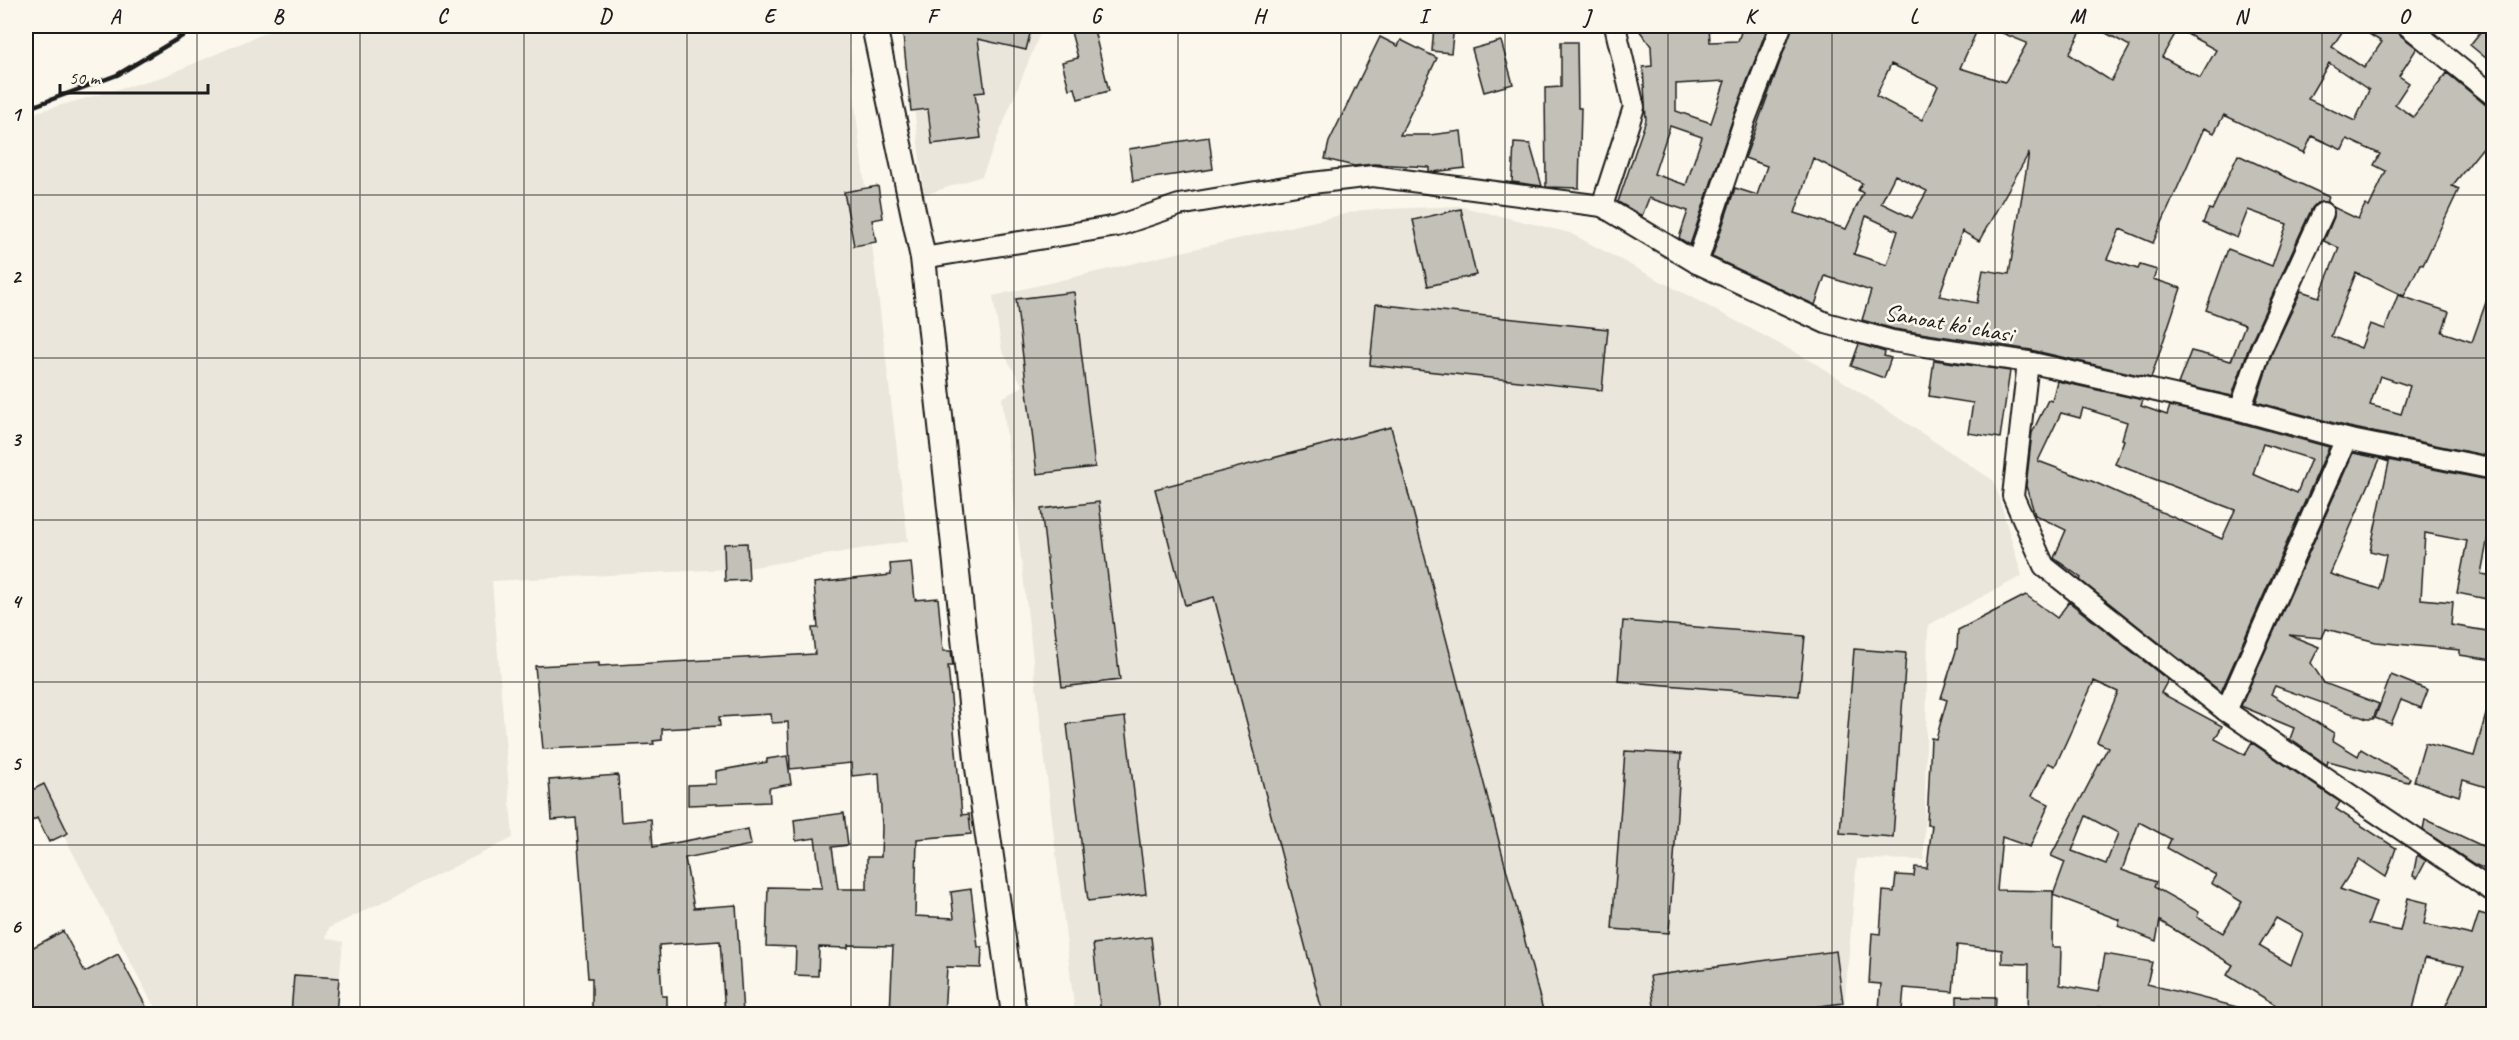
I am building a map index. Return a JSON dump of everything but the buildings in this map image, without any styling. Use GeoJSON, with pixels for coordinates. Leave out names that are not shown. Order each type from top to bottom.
{"type":"FeatureCollection","features":[{"type":"Feature","properties":{"kind":"street"},"geometry":{"type":"LineString","coordinates":[[874,26],[923,258],[978,768],[1014,1014]]}},
{"type":"Feature","properties":{"kind":"street"},"geometry":{"type":"LineString","coordinates":[[923,258],[1117,226],[1179,205],[1303,184],[1373,176],[1602,206],[1634,107],[1615,26]]}},
{"type":"Feature","properties":{"kind":"street"},"geometry":{"type":"LineString","coordinates":[[1697,263],[1744,122],[1781,26]]}},
{"type":"Feature","properties":{"kind":"street"},"geometry":{"type":"LineString","coordinates":[[2408,26],[2493,96]]}},
{"type":"Feature","properties":{"kind":"street","name":"Sanoat koʻchasi"},"geometry":{"type":"LineString","coordinates":[[1602,206],[1697,263],[1826,323],[1892,341],[2028,363],[2240,410],[2346,439],[2493,469]]}},
{"type":"Feature","properties":{"kind":"street"},"geometry":{"type":"LineString","coordinates":[[2240,410],[2261,349],[2323,213]]}},
{"type":"Feature","properties":{"kind":"street"},"geometry":{"type":"LineString","coordinates":[[2028,363],[2013,496],[2044,566],[2226,711],[2493,892]]}},
{"type":"Feature","properties":{"kind":"street"},"geometry":{"type":"LineString","coordinates":[[2226,711],[2346,439]]}},
{"type":"Feature","properties":{"kind":"shaded area"},"geometry":{"type":"Polygon","coordinates":[[[281,26],[848,26],[854,97],[908,541],[748,568],[492,581],[513,838],[329,928],[326,938],[343,942],[336,1014],[158,1014],[26,764],[26,115],[165,76],[281,26]]]}},
{"type":"Feature","properties":{"kind":"shaded area"},"geometry":{"type":"Polygon","coordinates":[[[905,26],[1043,26],[982,176],[924,195],[905,26]]]}},
{"type":"Feature","properties":{"kind":"shaded area"},"geometry":{"type":"Polygon","coordinates":[[[1459,206],[1570,233],[1817,364],[1994,481],[2022,576],[1928,625],[1924,860],[1857,859],[1844,1010],[1819,1014],[1075,1014],[1002,398],[1023,386],[1002,351],[993,296],[1362,210],[1459,206]]]}},
{"type":"Feature","properties":{"kind":"railway"},"geometry":{"type":"LineString","coordinates":[[26,109],[117,75],[199,26]]}}]}
